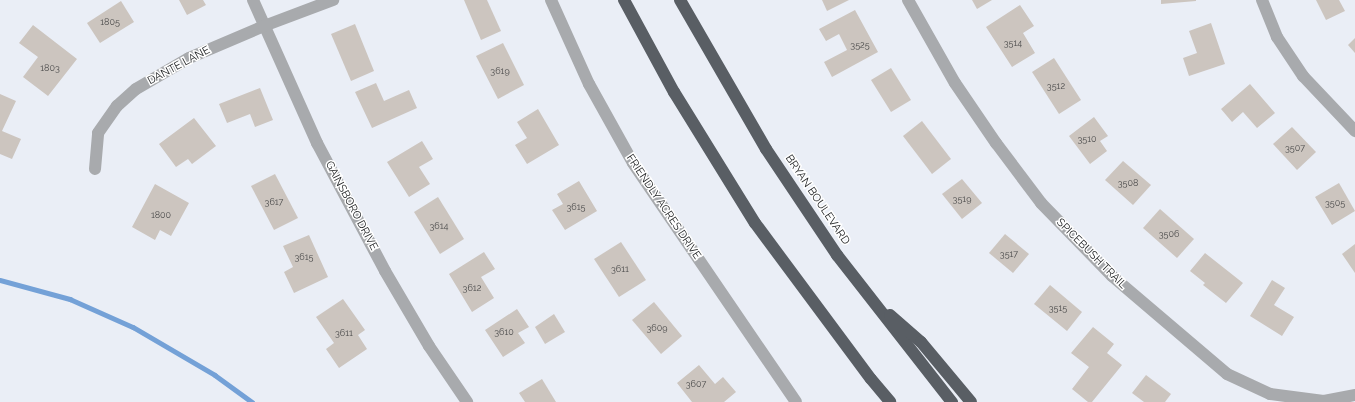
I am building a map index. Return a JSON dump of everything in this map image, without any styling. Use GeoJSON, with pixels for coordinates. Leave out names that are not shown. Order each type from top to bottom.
{"type":"FeatureCollection","features":[{"type":"Feature","properties":{"kind":"highway"},"geometry":{"type":"LineString","coordinates":[[624,0],[674,92],[755,224],[857,361],[890,402]]}},
{"type":"Feature","properties":{"kind":"highway","name":"BRYAN BOULEVARD"},"geometry":{"type":"LineString","coordinates":[[680,0],[766,149],[837,255],[952,402]]}},
{"type":"Feature","properties":{"kind":"highway"},"geometry":{"type":"LineString","coordinates":[[866,294],[921,342],[971,402]]}},
{"type":"Feature","properties":{"kind":"street","name":"GAINSBORO DRIVE"},"geometry":{"type":"LineString","coordinates":[[253,0],[317,143],[378,257],[429,346],[467,402]]}},
{"type":"Feature","properties":{"kind":"street","name":"DANTE LANE"},"geometry":{"type":"LineString","coordinates":[[95,169],[98,133],[117,106],[136,89],[189,58],[264,26],[333,0]]}},
{"type":"Feature","properties":{"kind":"street","name":"FRIENDLY ACRES DRIVE"},"geometry":{"type":"LineString","coordinates":[[551,0],[589,84],[633,163],[796,402]]}},
{"type":"Feature","properties":{"kind":"street","name":"SPICEBUSH TRAIL"},"geometry":{"type":"LineString","coordinates":[[908,0],[955,83],[996,143],[1041,203],[1112,276],[1227,374],[1270,394],[1324,401],[1355,395]]}},
{"type":"Feature","properties":{"kind":"street"},"geometry":{"type":"LineString","coordinates":[[1262,0],[1277,37],[1303,76],[1355,131]]}},
{"type":"Feature","properties":{"kind":"building"},"geometry":{"type":"Polygon","coordinates":[[[179,0],[203,0],[206,5],[187,15],[179,0]]]}},
{"type":"Feature","properties":{"kind":"building"},"geometry":{"type":"Polygon","coordinates":[[[464,0],[487,0],[501,31],[481,40],[464,0]]]}},
{"type":"Feature","properties":{"kind":"building"},"geometry":{"type":"Polygon","coordinates":[[[822,0],[849,0],[827,11],[822,0]]]}},
{"type":"Feature","properties":{"kind":"building"},"geometry":{"type":"Polygon","coordinates":[[[972,0],[992,0],[977,9],[972,0]]]}},
{"type":"Feature","properties":{"kind":"building"},"geometry":{"type":"Polygon","coordinates":[[[1161,0],[1196,0],[1196,1],[1161,4],[1161,0]]]}},
{"type":"Feature","properties":{"kind":"building"},"geometry":{"type":"Polygon","coordinates":[[[1316,0],[1339,0],[1345,11],[1326,20],[1316,0]]]}},
{"type":"Feature","properties":{"kind":"building"},"geometry":{"type":"Polygon","coordinates":[[[121,1],[134,22],[100,43],[87,23],[121,1]]]}},
{"type":"Feature","properties":{"kind":"building"},"geometry":{"type":"Polygon","coordinates":[[[1020,5],[1034,26],[1023,33],[1035,53],[1012,67],[986,27],[1020,5]]]}},
{"type":"Feature","properties":{"kind":"building"},"geometry":{"type":"Polygon","coordinates":[[[855,10],[878,52],[832,77],[824,62],[847,50],[839,34],[826,41],[819,29],[855,10]]]}},
{"type":"Feature","properties":{"kind":"building"},"geometry":{"type":"Polygon","coordinates":[[[1211,23],[1225,64],[1189,76],[1183,58],[1197,53],[1189,31],[1211,23]]]}},
{"type":"Feature","properties":{"kind":"building"},"geometry":{"type":"Polygon","coordinates":[[[355,24],[374,71],[351,81],[331,34],[355,24]]]}},
{"type":"Feature","properties":{"kind":"building"},"geometry":{"type":"Polygon","coordinates":[[[33,25],[77,59],[48,96],[23,77],[38,57],[19,43],[33,25]]]}},
{"type":"Feature","properties":{"kind":"building"},"geometry":{"type":"Polygon","coordinates":[[[1355,38],[1355,53],[1348,45],[1355,38]]]}},
{"type":"Feature","properties":{"kind":"building"},"geometry":{"type":"Polygon","coordinates":[[[503,43],[524,85],[498,99],[476,56],[503,43]]]}},
{"type":"Feature","properties":{"kind":"building"},"geometry":{"type":"Polygon","coordinates":[[[1054,58],[1081,100],[1059,114],[1032,72],[1054,58]]]}},
{"type":"Feature","properties":{"kind":"building"},"geometry":{"type":"Polygon","coordinates":[[[891,68],[911,100],[891,112],[871,80],[891,68]]]}},
{"type":"Feature","properties":{"kind":"building"},"geometry":{"type":"Polygon","coordinates":[[[376,83],[384,101],[409,90],[417,108],[372,128],[355,92],[376,83]]]}},
{"type":"Feature","properties":{"kind":"building"},"geometry":{"type":"Polygon","coordinates":[[[1250,84],[1275,113],[1257,128],[1243,112],[1232,122],[1221,109],[1250,84]]]}},
{"type":"Feature","properties":{"kind":"building"},"geometry":{"type":"Polygon","coordinates":[[[260,88],[273,120],[255,127],[250,114],[227,123],[219,104],[260,88]]]}},
{"type":"Feature","properties":{"kind":"building"},"geometry":{"type":"Polygon","coordinates":[[[0,94],[16,101],[2,131],[21,139],[12,159],[0,154],[0,94]]]}},
{"type":"Feature","properties":{"kind":"building"},"geometry":{"type":"Polygon","coordinates":[[[538,109],[559,145],[527,164],[515,145],[527,138],[517,122],[538,109]]]}},
{"type":"Feature","properties":{"kind":"building"},"geometry":{"type":"Polygon","coordinates":[[[1094,117],[1108,136],[1100,141],[1107,151],[1090,164],[1069,136],[1094,117]]]}},
{"type":"Feature","properties":{"kind":"building"},"geometry":{"type":"Polygon","coordinates":[[[194,118],[216,146],[192,164],[188,159],[176,167],[159,144],[194,118]]]}},
{"type":"Feature","properties":{"kind":"building"},"geometry":{"type":"Polygon","coordinates":[[[922,121],[951,159],[932,174],[903,136],[922,121]]]}},
{"type":"Feature","properties":{"kind":"building"},"geometry":{"type":"Polygon","coordinates":[[[1292,127],[1316,152],[1297,170],[1273,144],[1292,127]]]}},
{"type":"Feature","properties":{"kind":"building"},"geometry":{"type":"Polygon","coordinates":[[[422,141],[433,159],[419,167],[430,184],[409,197],[387,162],[422,141]]]}},
{"type":"Feature","properties":{"kind":"building"},"geometry":{"type":"Polygon","coordinates":[[[1123,161],[1151,185],[1133,205],[1105,180],[1123,161]]]}},
{"type":"Feature","properties":{"kind":"building"},"geometry":{"type":"Polygon","coordinates":[[[275,174],[298,218],[274,230],[251,186],[275,174]]]}},
{"type":"Feature","properties":{"kind":"building"},"geometry":{"type":"Polygon","coordinates":[[[962,179],[982,203],[962,219],[942,194],[962,179]]]}},
{"type":"Feature","properties":{"kind":"building"},"geometry":{"type":"Polygon","coordinates":[[[579,181],[597,211],[565,230],[552,210],[563,204],[557,194],[579,181]]]}},
{"type":"Feature","properties":{"kind":"building"},"geometry":{"type":"Polygon","coordinates":[[[1339,183],[1355,211],[1332,225],[1315,197],[1339,183]]]}},
{"type":"Feature","properties":{"kind":"building"},"geometry":{"type":"Polygon","coordinates":[[[155,184],[189,203],[171,236],[160,230],[155,240],[132,227],[155,184]]]}},
{"type":"Feature","properties":{"kind":"building"},"geometry":{"type":"Polygon","coordinates":[[[438,197],[464,239],[440,254],[414,212],[438,197]]]}},
{"type":"Feature","properties":{"kind":"building"},"geometry":{"type":"Polygon","coordinates":[[[1160,209],[1194,239],[1177,258],[1143,228],[1160,209]]]}},
{"type":"Feature","properties":{"kind":"building"},"geometry":{"type":"Polygon","coordinates":[[[1005,234],[1029,254],[1013,273],[989,253],[1005,234]]]}},
{"type":"Feature","properties":{"kind":"building"},"geometry":{"type":"Polygon","coordinates":[[[309,235],[328,277],[294,293],[284,272],[293,267],[283,246],[309,235]]]}},
{"type":"Feature","properties":{"kind":"building"},"geometry":{"type":"Polygon","coordinates":[[[621,242],[646,280],[619,297],[594,259],[621,242]]]}},
{"type":"Feature","properties":{"kind":"building"},"geometry":{"type":"Polygon","coordinates":[[[1355,244],[1355,273],[1342,254],[1355,244]]]}},
{"type":"Feature","properties":{"kind":"building"},"geometry":{"type":"Polygon","coordinates":[[[484,252],[495,269],[481,277],[494,298],[472,312],[449,274],[484,252]]]}},
{"type":"Feature","properties":{"kind":"building"},"geometry":{"type":"Polygon","coordinates":[[[1205,253],[1243,283],[1226,303],[1203,285],[1205,283],[1190,271],[1205,253]]]}},
{"type":"Feature","properties":{"kind":"building"},"geometry":{"type":"Polygon","coordinates":[[[1272,280],[1285,288],[1274,305],[1294,317],[1282,336],[1250,316],[1272,280]]]}},
{"type":"Feature","properties":{"kind":"building"},"geometry":{"type":"Polygon","coordinates":[[[1050,285],[1082,312],[1067,331],[1034,304],[1050,285]]]}},
{"type":"Feature","properties":{"kind":"building"},"geometry":{"type":"Polygon","coordinates":[[[343,299],[365,330],[358,335],[367,349],[339,368],[326,349],[334,343],[316,317],[343,299]]]}},
{"type":"Feature","properties":{"kind":"building"},"geometry":{"type":"Polygon","coordinates":[[[654,302],[682,336],[661,354],[632,320],[654,302]]]}},
{"type":"Feature","properties":{"kind":"building"},"geometry":{"type":"Polygon","coordinates":[[[517,309],[529,327],[518,333],[525,343],[503,357],[485,330],[517,309]]]}},
{"type":"Feature","properties":{"kind":"building"},"geometry":{"type":"Polygon","coordinates":[[[554,314],[565,332],[545,344],[535,327],[554,314]]]}},
{"type":"Feature","properties":{"kind":"building"},"geometry":{"type":"Polygon","coordinates":[[[1093,327],[1114,344],[1107,353],[1122,365],[1092,402],[1088,402],[1072,389],[1089,367],[1071,353],[1093,327]]]}},
{"type":"Feature","properties":{"kind":"building"},"geometry":{"type":"Polygon","coordinates":[[[699,365],[715,384],[723,377],[736,392],[724,402],[692,402],[677,383],[699,365]]]}},
{"type":"Feature","properties":{"kind":"building"},"geometry":{"type":"Polygon","coordinates":[[[1146,375],[1171,394],[1165,402],[1144,402],[1132,393],[1146,375]]]}},
{"type":"Feature","properties":{"kind":"building"},"geometry":{"type":"Polygon","coordinates":[[[542,379],[556,402],[525,402],[519,393],[542,379]]]}},
{"type":"Feature","properties":{"kind":"waterway"},"geometry":{"type":"LineString","coordinates":[[0,280],[70,299],[133,327],[215,375],[252,402]]}}]}
